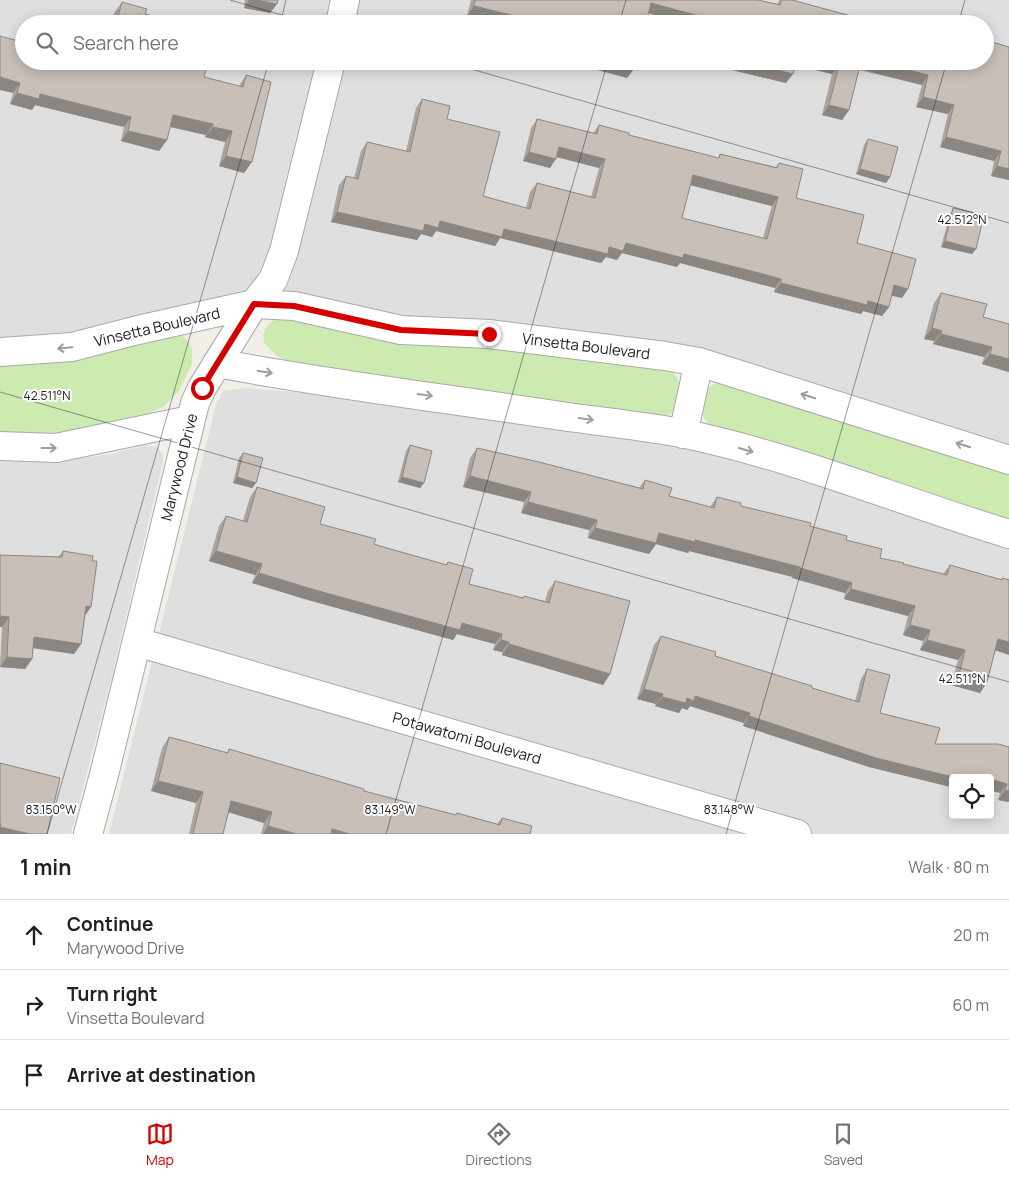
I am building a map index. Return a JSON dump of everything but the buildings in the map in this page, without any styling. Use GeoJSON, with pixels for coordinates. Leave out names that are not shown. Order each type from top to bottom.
{"type":"FeatureCollection","features":[{"type":"Feature","properties":{"kind":"street"},"geometry":{"type":"LineString","coordinates":[[342,15],[345,0]]}},
{"type":"Feature","properties":{"kind":"street","name":"Marywood Drive"},"geometry":{"type":"LineString","coordinates":[[88,834],[137,642],[190,420],[202,388],[254,304],[273,280],[284,251],[329,70]]}},
{"type":"Feature","properties":{"kind":"street","name":"Vinsetta Boulevard"},"geometry":{"type":"LineString","coordinates":[[0,352],[72,347],[254,304],[294,306],[401,330],[489,334],[699,362],[1009,460]]}},
{"type":"Feature","properties":{"kind":"street"},"geometry":{"type":"LineString","coordinates":[[683,434],[699,362]]}},
{"type":"Feature","properties":{"kind":"street"},"geometry":{"type":"LineString","coordinates":[[217,363],[304,379],[425,395],[683,434],[792,463],[1009,534]]}},
{"type":"Feature","properties":{"kind":"street"},"geometry":{"type":"LineString","coordinates":[[0,446],[56,448],[190,420]]}},
{"type":"Feature","properties":{"kind":"street","name":"Potawatomi Boulevard"},"geometry":{"type":"LineString","coordinates":[[137,642],[797,834]]}},
{"type":"Feature","properties":{"kind":"shaded area"},"geometry":{"type":"Polygon","coordinates":[[[0,0],[1009,0],[1009,447],[765,369],[397,316],[313,297],[235,294],[116,325],[42,339],[0,338],[0,0]]]}},
{"type":"Feature","properties":{"kind":"shaded area"},"geometry":{"type":"Polygon","coordinates":[[[246,388],[341,396],[662,443],[711,453],[1009,545],[1009,834],[109,834],[216,405],[223,391],[246,388]]]}},
{"type":"Feature","properties":{"kind":"shaded area"},"geometry":{"type":"Polygon","coordinates":[[[146,445],[157,447],[163,455],[163,462],[110,684],[71,834],[0,834],[0,460],[57,461],[112,454],[146,445]]]}},
{"type":"Feature","properties":{"kind":"green space"},"geometry":{"type":"Polygon","coordinates":[[[277,318],[671,370],[680,389],[678,404],[669,415],[663,418],[292,363],[277,356],[264,343],[266,328],[270,322],[277,318]]]}},
{"type":"Feature","properties":{"kind":"green space"},"geometry":{"type":"Polygon","coordinates":[[[182,335],[189,342],[192,349],[192,364],[179,391],[164,406],[135,419],[50,435],[0,434],[0,362],[182,335]]]}},
{"type":"Feature","properties":{"kind":"green space"},"geometry":{"type":"Polygon","coordinates":[[[721,381],[1009,472],[1009,520],[711,426],[704,418],[702,410],[706,390],[721,381]]]}},
{"type":"Feature","properties":{"kind":"route"},"geometry":{"type":"LineString","coordinates":[[202,388],[254,304],[294,306],[401,330],[489,334]]}}]}
